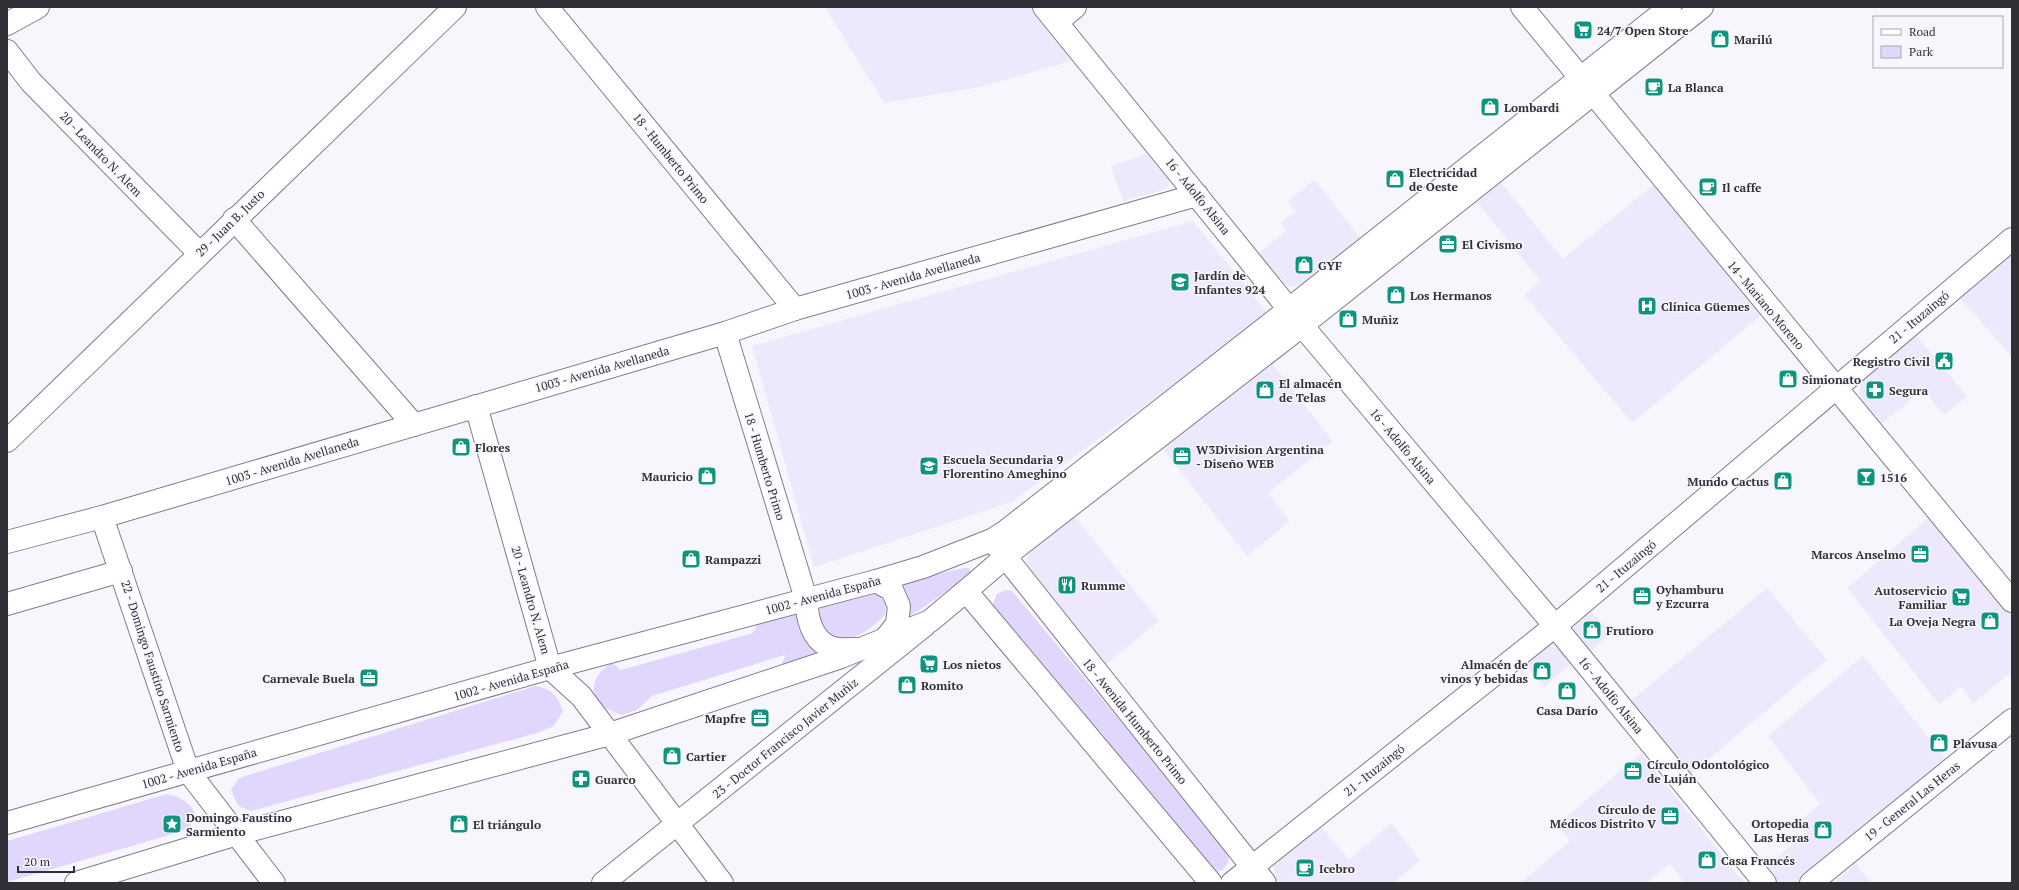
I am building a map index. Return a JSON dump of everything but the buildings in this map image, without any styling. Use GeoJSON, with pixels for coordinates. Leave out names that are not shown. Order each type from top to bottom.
{"type":"FeatureCollection","features":[{"type":"Feature","properties":{"kind":"street"},"geometry":{"type":"LineString","coordinates":[[7,24],[38,7]]}},
{"type":"Feature","properties":{"kind":"street","name":"29 - Juan B. Justo"},"geometry":{"type":"LineString","coordinates":[[7,441],[199,253],[455,7]]}},
{"type":"Feature","properties":{"kind":"street","name":"18 - Humberto Primo"},"geometry":{"type":"LineString","coordinates":[[547,7],[795,309]]}},
{"type":"Feature","properties":{"kind":"street"},"geometry":{"type":"LineString","coordinates":[[1051,15],[1075,7]]}},
{"type":"Feature","properties":{"kind":"street","name":"14 - Mariano Moreno"},"geometry":{"type":"LineString","coordinates":[[1522,7],[1586,87],[2012,601]]}},
{"type":"Feature","properties":{"kind":"street"},"geometry":{"type":"LineString","coordinates":[[1586,87],[1670,7]]}},
{"type":"Feature","properties":{"kind":"street"},"geometry":{"type":"LineString","coordinates":[[1296,317],[1586,87],[1702,7]]}},
{"type":"Feature","properties":{"kind":"street","name":"16 - Adolfo Alsina"},"geometry":{"type":"LineString","coordinates":[[1051,15],[1296,317],[1555,626],[1765,883]]}},
{"type":"Feature","properties":{"kind":"street","name":"20 - Leandro N. Alem"},"geometry":{"type":"LineString","coordinates":[[7,51],[31,82],[199,253]]}},
{"type":"Feature","properties":{"kind":"street","name":"1003 - Avenida Avellaneda"},"geometry":{"type":"LineString","coordinates":[[7,542],[102,517],[414,425],[725,332],[795,309],[1198,195]]}},
{"type":"Feature","properties":{"kind":"street"},"geometry":{"type":"LineString","coordinates":[[234,220],[414,425]]}},
{"type":"Feature","properties":{"kind":"street","name":"21 - Ituzaingó"},"geometry":{"type":"LineString","coordinates":[[1232,883],[1259,875],[2012,239]]}},
{"type":"Feature","properties":{"kind":"street","name":"1002 - Avenida España"},"geometry":{"type":"LineString","coordinates":[[7,823],[550,668],[876,581],[923,567],[992,540],[1296,317]]}},
{"type":"Feature","properties":{"kind":"street","name":"23 - Doctor Francisco Javier Muñiz"},"geometry":{"type":"LineString","coordinates":[[603,883],[930,621],[1296,317]]}},
{"type":"Feature","properties":{"kind":"street","name":"18 - Humberto Primo"},"geometry":{"type":"LineString","coordinates":[[725,332],[806,599]]}},
{"type":"Feature","properties":{"kind":"street","name":"20 - Leandro N. Alem"},"geometry":{"type":"LineString","coordinates":[[476,406],[550,668],[581,696],[722,883]]}},
{"type":"Feature","properties":{"kind":"street","name":"22 - Domingo Faustino Sarmiento"},"geometry":{"type":"LineString","coordinates":[[102,517],[188,771],[274,883]]}},
{"type":"Feature","properties":{"kind":"street"},"geometry":{"type":"LineString","coordinates":[[992,540],[1005,558]]}},
{"type":"Feature","properties":{"kind":"street","name":"18 - Avenida Humberto Primo"},"geometry":{"type":"LineString","coordinates":[[1005,558],[1259,875]]}},
{"type":"Feature","properties":{"kind":"street"},"geometry":{"type":"LineString","coordinates":[[7,604],[121,571]]}},
{"type":"Feature","properties":{"kind":"street"},"geometry":{"type":"LineString","coordinates":[[876,581],[892,590],[899,606],[897,624],[886,638]]}},
{"type":"Feature","properties":{"kind":"street"},"geometry":{"type":"LineString","coordinates":[[966,591],[1210,883]]}},
{"type":"Feature","properties":{"kind":"street"},"geometry":{"type":"LineString","coordinates":[[806,599],[807,614],[811,627],[821,643],[834,648],[859,649]]}},
{"type":"Feature","properties":{"kind":"street"},"geometry":{"type":"LineString","coordinates":[[76,883],[237,834],[610,734],[859,649],[930,621]]}},
{"type":"Feature","properties":{"kind":"street","name":"19 - General Las Heras"},"geometry":{"type":"LineString","coordinates":[[1811,883],[2012,720]]}},
{"type":"Feature","properties":{"kind":"shaded area"},"geometry":{"type":"Polygon","coordinates":[[[825,7],[1032,7],[1074,60],[980,87],[884,103],[825,7]]]}},
{"type":"Feature","properties":{"kind":"shaded area"},"geometry":{"type":"Polygon","coordinates":[[[1147,154],[1169,181],[1168,186],[1163,190],[1123,201],[1111,166],[1147,154]]]}},
{"type":"Feature","properties":{"kind":"shaded area"},"geometry":{"type":"Polygon","coordinates":[[[1315,180],[1361,239],[1304,285],[1291,287],[1279,281],[1257,254],[1287,230],[1281,223],[1296,211],[1288,201],[1315,180]]]}},
{"type":"Feature","properties":{"kind":"shaded area","name":"Clínica Güemes"},"geometry":{"type":"Polygon","coordinates":[[[1499,180],[1563,259],[1657,182],[1765,312],[1632,423],[1524,295],[1540,281],[1474,198],[1499,180]]]}},
{"type":"Feature","properties":{"kind":"shaded area"},"geometry":{"type":"Polygon","coordinates":[[[1193,221],[1269,315],[1012,502],[814,567],[752,346],[1193,221]]]}},
{"type":"Feature","properties":{"kind":"shaded area"},"geometry":{"type":"Polygon","coordinates":[[[2012,248],[2012,357],[1958,296],[2012,248]]]}},
{"type":"Feature","properties":{"kind":"shaded area"},"geometry":{"type":"Polygon","coordinates":[[[1915,334],[1967,396],[1944,415],[1923,390],[1880,425],[1862,403],[1859,393],[1861,383],[1864,377],[1915,334]]]}},
{"type":"Feature","properties":{"kind":"shaded area"},"geometry":{"type":"Polygon","coordinates":[[[1270,361],[1333,441],[1268,493],[1290,521],[1247,556],[1161,447],[1270,361]]]}},
{"type":"Feature","properties":{"kind":"shaded area"},"geometry":{"type":"Polygon","coordinates":[[[1933,514],[2012,613],[2012,677],[2009,674],[1973,703],[1961,686],[1939,704],[1847,588],[1933,514]]]}},
{"type":"Feature","properties":{"kind":"shaded area"},"geometry":{"type":"Polygon","coordinates":[[[1074,516],[1159,621],[1105,665],[1028,568],[1027,558],[1033,548],[1074,516]]]}},
{"type":"Feature","properties":{"kind":"shaded area"},"geometry":{"type":"Polygon","coordinates":[[[1767,588],[1827,660],[1687,777],[1627,704],[1767,588]]]}},
{"type":"Feature","properties":{"kind":"shaded area"},"geometry":{"type":"Polygon","coordinates":[[[1589,609],[1611,633],[1589,653],[1572,633],[1575,620],[1589,609]]]}},
{"type":"Feature","properties":{"kind":"shaded area"},"geometry":{"type":"Polygon","coordinates":[[[1550,645],[1559,649],[1572,663],[1544,687],[1523,660],[1543,646],[1550,645]]]}},
{"type":"Feature","properties":{"kind":"shaded area"},"geometry":{"type":"Polygon","coordinates":[[[1863,656],[1948,762],[1799,883],[1772,883],[1762,870],[1806,833],[1798,823],[1820,804],[1768,736],[1863,656]]]}},
{"type":"Feature","properties":{"kind":"shaded area"},"geometry":{"type":"Polygon","coordinates":[[[1641,753],[1744,883],[1685,883],[1670,864],[1646,883],[1520,883],[1570,841],[1557,825],[1641,753]]]}},
{"type":"Feature","properties":{"kind":"shaded area"},"geometry":{"type":"Polygon","coordinates":[[[1317,822],[1349,860],[1391,823],[1420,860],[1393,883],[1279,883],[1274,872],[1273,865],[1275,859],[1317,822]]]}},
{"type":"Feature","properties":{"kind":"shaded area"},"geometry":{"type":"Polygon","coordinates":[[[1856,864],[1871,883],[1833,883],[1856,864]]]}},
{"type":"Feature","properties":{"kind":"green space"},"geometry":{"type":"Polygon","coordinates":[[[969,568],[972,573],[907,618],[898,583],[969,568]]]}},
{"type":"Feature","properties":{"kind":"green space"},"geometry":{"type":"Polygon","coordinates":[[[876,588],[886,605],[885,615],[874,625],[859,635],[839,641],[824,631],[817,620],[821,604],[876,588]]]}},
{"type":"Feature","properties":{"kind":"green space"},"geometry":{"type":"Polygon","coordinates":[[[1005,590],[1012,591],[1226,848],[1229,858],[1224,869],[1210,873],[991,608],[997,594],[1005,590]]]}},
{"type":"Feature","properties":{"kind":"green space"},"geometry":{"type":"Polygon","coordinates":[[[791,610],[797,617],[799,631],[808,646],[825,655],[780,669],[785,655],[652,696],[637,710],[622,715],[606,708],[597,699],[594,687],[595,681],[601,671],[612,663],[621,670],[753,633],[762,615],[791,610]]]}},
{"type":"Feature","properties":{"kind":"green space"},"geometry":{"type":"Polygon","coordinates":[[[535,686],[550,691],[556,697],[563,711],[554,726],[537,733],[251,811],[238,806],[231,790],[239,778],[535,686]]]}},
{"type":"Feature","properties":{"kind":"green space"},"geometry":{"type":"Polygon","coordinates":[[[167,794],[184,800],[190,805],[195,813],[191,825],[180,832],[7,882],[7,841],[167,794]]]}},
{"type":"Feature","properties":{"kind":"place","name":"24/7 Open Store"},"geometry":{"type":"Point","coordinates":[1583,30]}},
{"type":"Feature","properties":{"kind":"place","name":"Marilú"},"geometry":{"type":"Point","coordinates":[1720,39]}},
{"type":"Feature","properties":{"kind":"place","name":"La Blanca"},"geometry":{"type":"Point","coordinates":[1654,87]}},
{"type":"Feature","properties":{"kind":"place","name":"Lombardi"},"geometry":{"type":"Point","coordinates":[1490,107]}},
{"type":"Feature","properties":{"kind":"place","name":"Electricidad de Oeste"},"geometry":{"type":"Point","coordinates":[1395,179]}},
{"type":"Feature","properties":{"kind":"place","name":"Il caffe"},"geometry":{"type":"Point","coordinates":[1708,187]}},
{"type":"Feature","properties":{"kind":"place","name":"El Civismo"},"geometry":{"type":"Point","coordinates":[1448,244]}},
{"type":"Feature","properties":{"kind":"place","name":"GYF"},"geometry":{"type":"Point","coordinates":[1304,265]}},
{"type":"Feature","properties":{"kind":"place","name":"Jardín de Infantes 924"},"geometry":{"type":"Point","coordinates":[1180,282]}},
{"type":"Feature","properties":{"kind":"place","name":"Los Hermanos"},"geometry":{"type":"Point","coordinates":[1396,295]}},
{"type":"Feature","properties":{"kind":"place","name":"Clínica Güemes"},"geometry":{"type":"Point","coordinates":[1647,306]}},
{"type":"Feature","properties":{"kind":"place","name":"Muñiz"},"geometry":{"type":"Point","coordinates":[1348,319]}},
{"type":"Feature","properties":{"kind":"place","name":"Registro Civil"},"geometry":{"type":"Point","coordinates":[1944,361]}},
{"type":"Feature","properties":{"kind":"place","name":"Simionato"},"geometry":{"type":"Point","coordinates":[1788,379]}},
{"type":"Feature","properties":{"kind":"place","name":"El almacén de Telas"},"geometry":{"type":"Point","coordinates":[1265,390]}},
{"type":"Feature","properties":{"kind":"place","name":"Segura"},"geometry":{"type":"Point","coordinates":[1875,390]}},
{"type":"Feature","properties":{"kind":"place","name":"Flores"},"geometry":{"type":"Point","coordinates":[461,447]}},
{"type":"Feature","properties":{"kind":"place","name":"W3Division Argentina - Diseño WEB"},"geometry":{"type":"Point","coordinates":[1182,456]}},
{"type":"Feature","properties":{"kind":"place","name":"Escuela Secundaria 9 Florentino Ameghino"},"geometry":{"type":"Point","coordinates":[929,466]}},
{"type":"Feature","properties":{"kind":"place","name":"Mauricio"},"geometry":{"type":"Point","coordinates":[707,476]}},
{"type":"Feature","properties":{"kind":"place","name":"1516"},"geometry":{"type":"Point","coordinates":[1866,477]}},
{"type":"Feature","properties":{"kind":"place","name":"Mundo Cactus"},"geometry":{"type":"Point","coordinates":[1783,481]}},
{"type":"Feature","properties":{"kind":"place","name":"Marcos Anselmo"},"geometry":{"type":"Point","coordinates":[1920,554]}},
{"type":"Feature","properties":{"kind":"place","name":"Rampazzi"},"geometry":{"type":"Point","coordinates":[691,559]}},
{"type":"Feature","properties":{"kind":"place","name":"Rumme"},"geometry":{"type":"Point","coordinates":[1067,585]}},
{"type":"Feature","properties":{"kind":"place","name":"Oyhamburu y Ezcurra"},"geometry":{"type":"Point","coordinates":[1642,596]}},
{"type":"Feature","properties":{"kind":"place","name":"Autoservicio Familiar"},"geometry":{"type":"Point","coordinates":[1961,597]}},
{"type":"Feature","properties":{"kind":"place","name":"La Oveja Negra"},"geometry":{"type":"Point","coordinates":[1990,621]}},
{"type":"Feature","properties":{"kind":"place","name":"Frutioro"},"geometry":{"type":"Point","coordinates":[1592,630]}},
{"type":"Feature","properties":{"kind":"place","name":"Los nietos"},"geometry":{"type":"Point","coordinates":[929,664]}},
{"type":"Feature","properties":{"kind":"place","name":"Almacén de vinos y bebidas"},"geometry":{"type":"Point","coordinates":[1542,671]}},
{"type":"Feature","properties":{"kind":"place","name":"Carnevale Buela"},"geometry":{"type":"Point","coordinates":[369,678]}},
{"type":"Feature","properties":{"kind":"place","name":"Romito"},"geometry":{"type":"Point","coordinates":[907,685]}},
{"type":"Feature","properties":{"kind":"place","name":"Casa Darío"},"geometry":{"type":"Point","coordinates":[1567,691]}},
{"type":"Feature","properties":{"kind":"place","name":"Mapfre"},"geometry":{"type":"Point","coordinates":[760,718]}},
{"type":"Feature","properties":{"kind":"place","name":"Plavusa"},"geometry":{"type":"Point","coordinates":[1939,743]}},
{"type":"Feature","properties":{"kind":"place","name":"Cartier"},"geometry":{"type":"Point","coordinates":[672,756]}},
{"type":"Feature","properties":{"kind":"place","name":"Círculo Odontológico de Luján"},"geometry":{"type":"Point","coordinates":[1633,771]}},
{"type":"Feature","properties":{"kind":"place","name":"Guarco"},"geometry":{"type":"Point","coordinates":[581,779]}},
{"type":"Feature","properties":{"kind":"place","name":"Círculo de Médicos Distrito V"},"geometry":{"type":"Point","coordinates":[1670,816]}},
{"type":"Feature","properties":{"kind":"place","name":"Domingo Faustino Sarmiento"},"geometry":{"type":"Point","coordinates":[172,824]}},
{"type":"Feature","properties":{"kind":"place","name":"El triángulo"},"geometry":{"type":"Point","coordinates":[459,824]}},
{"type":"Feature","properties":{"kind":"place","name":"Ortopedia Las Heras"},"geometry":{"type":"Point","coordinates":[1823,830]}},
{"type":"Feature","properties":{"kind":"place","name":"Casa Francés"},"geometry":{"type":"Point","coordinates":[1707,860]}},
{"type":"Feature","properties":{"kind":"place","name":"Icebro"},"geometry":{"type":"Point","coordinates":[1305,868]}}]}
